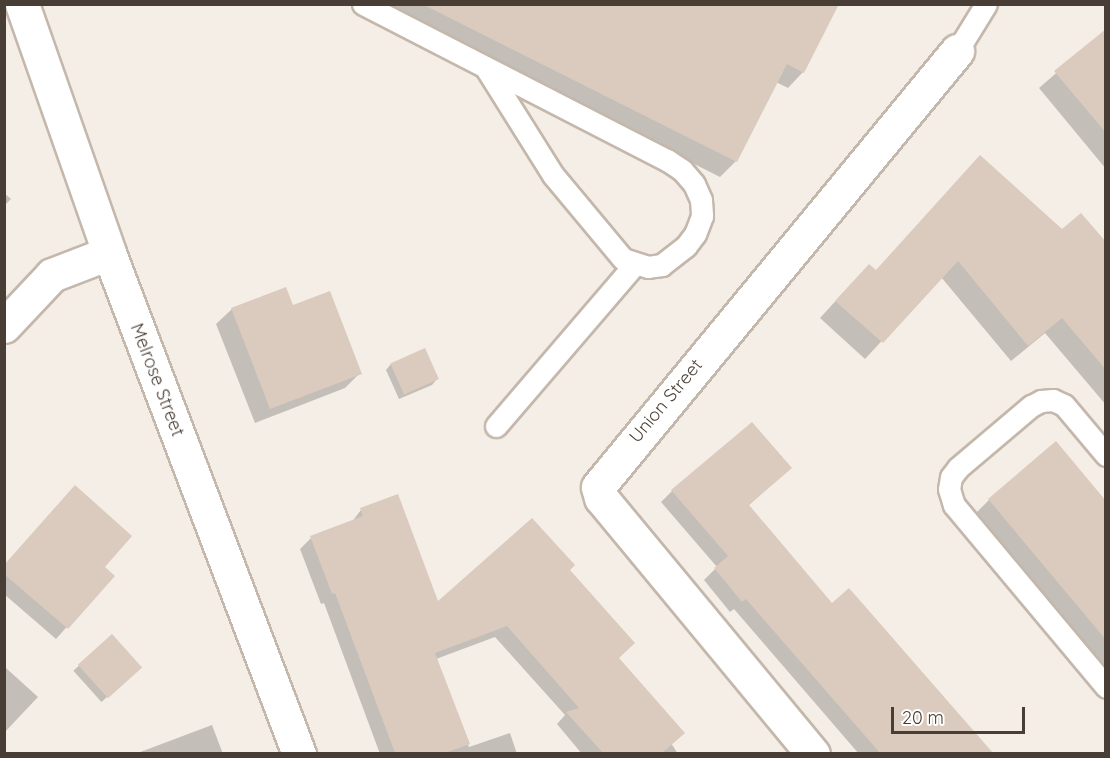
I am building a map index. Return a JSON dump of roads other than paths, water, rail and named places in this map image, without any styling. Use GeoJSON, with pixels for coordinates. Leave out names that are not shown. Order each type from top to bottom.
{"type":"FeatureCollection","features":[{"type":"Feature","properties":{"kind":"street","name":"Melrose Street"},"geometry":{"type":"LineString","coordinates":[[22,4],[109,253],[299,753]]}},
{"type":"Feature","properties":{"kind":"street","name":"Union Street"},"geometry":{"type":"LineString","coordinates":[[813,753],[601,498],[597,487],[957,51]]}},
{"type":"Feature","properties":{"kind":"street"},"geometry":{"type":"LineString","coordinates":[[4,326],[52,275],[109,253]]}},
{"type":"Feature","properties":{"kind":"lane"},"geometry":{"type":"LineString","coordinates":[[363,4],[667,160],[682,170],[694,184],[701,200],[702,216],[691,240],[675,257],[662,265],[648,267],[623,259],[553,175],[486,68]]}},
{"type":"Feature","properties":{"kind":"lane"},"geometry":{"type":"LineString","coordinates":[[957,51],[986,4]]}},
{"type":"Feature","properties":{"kind":"lane"},"geometry":{"type":"LineString","coordinates":[[496,426],[635,264]]}},
{"type":"Feature","properties":{"kind":"lane"},"geometry":{"type":"LineString","coordinates":[[1106,454],[1064,405],[1053,400],[1041,401],[1030,406],[958,468],[951,477],[949,489],[954,505],[1106,687]]}}]}
